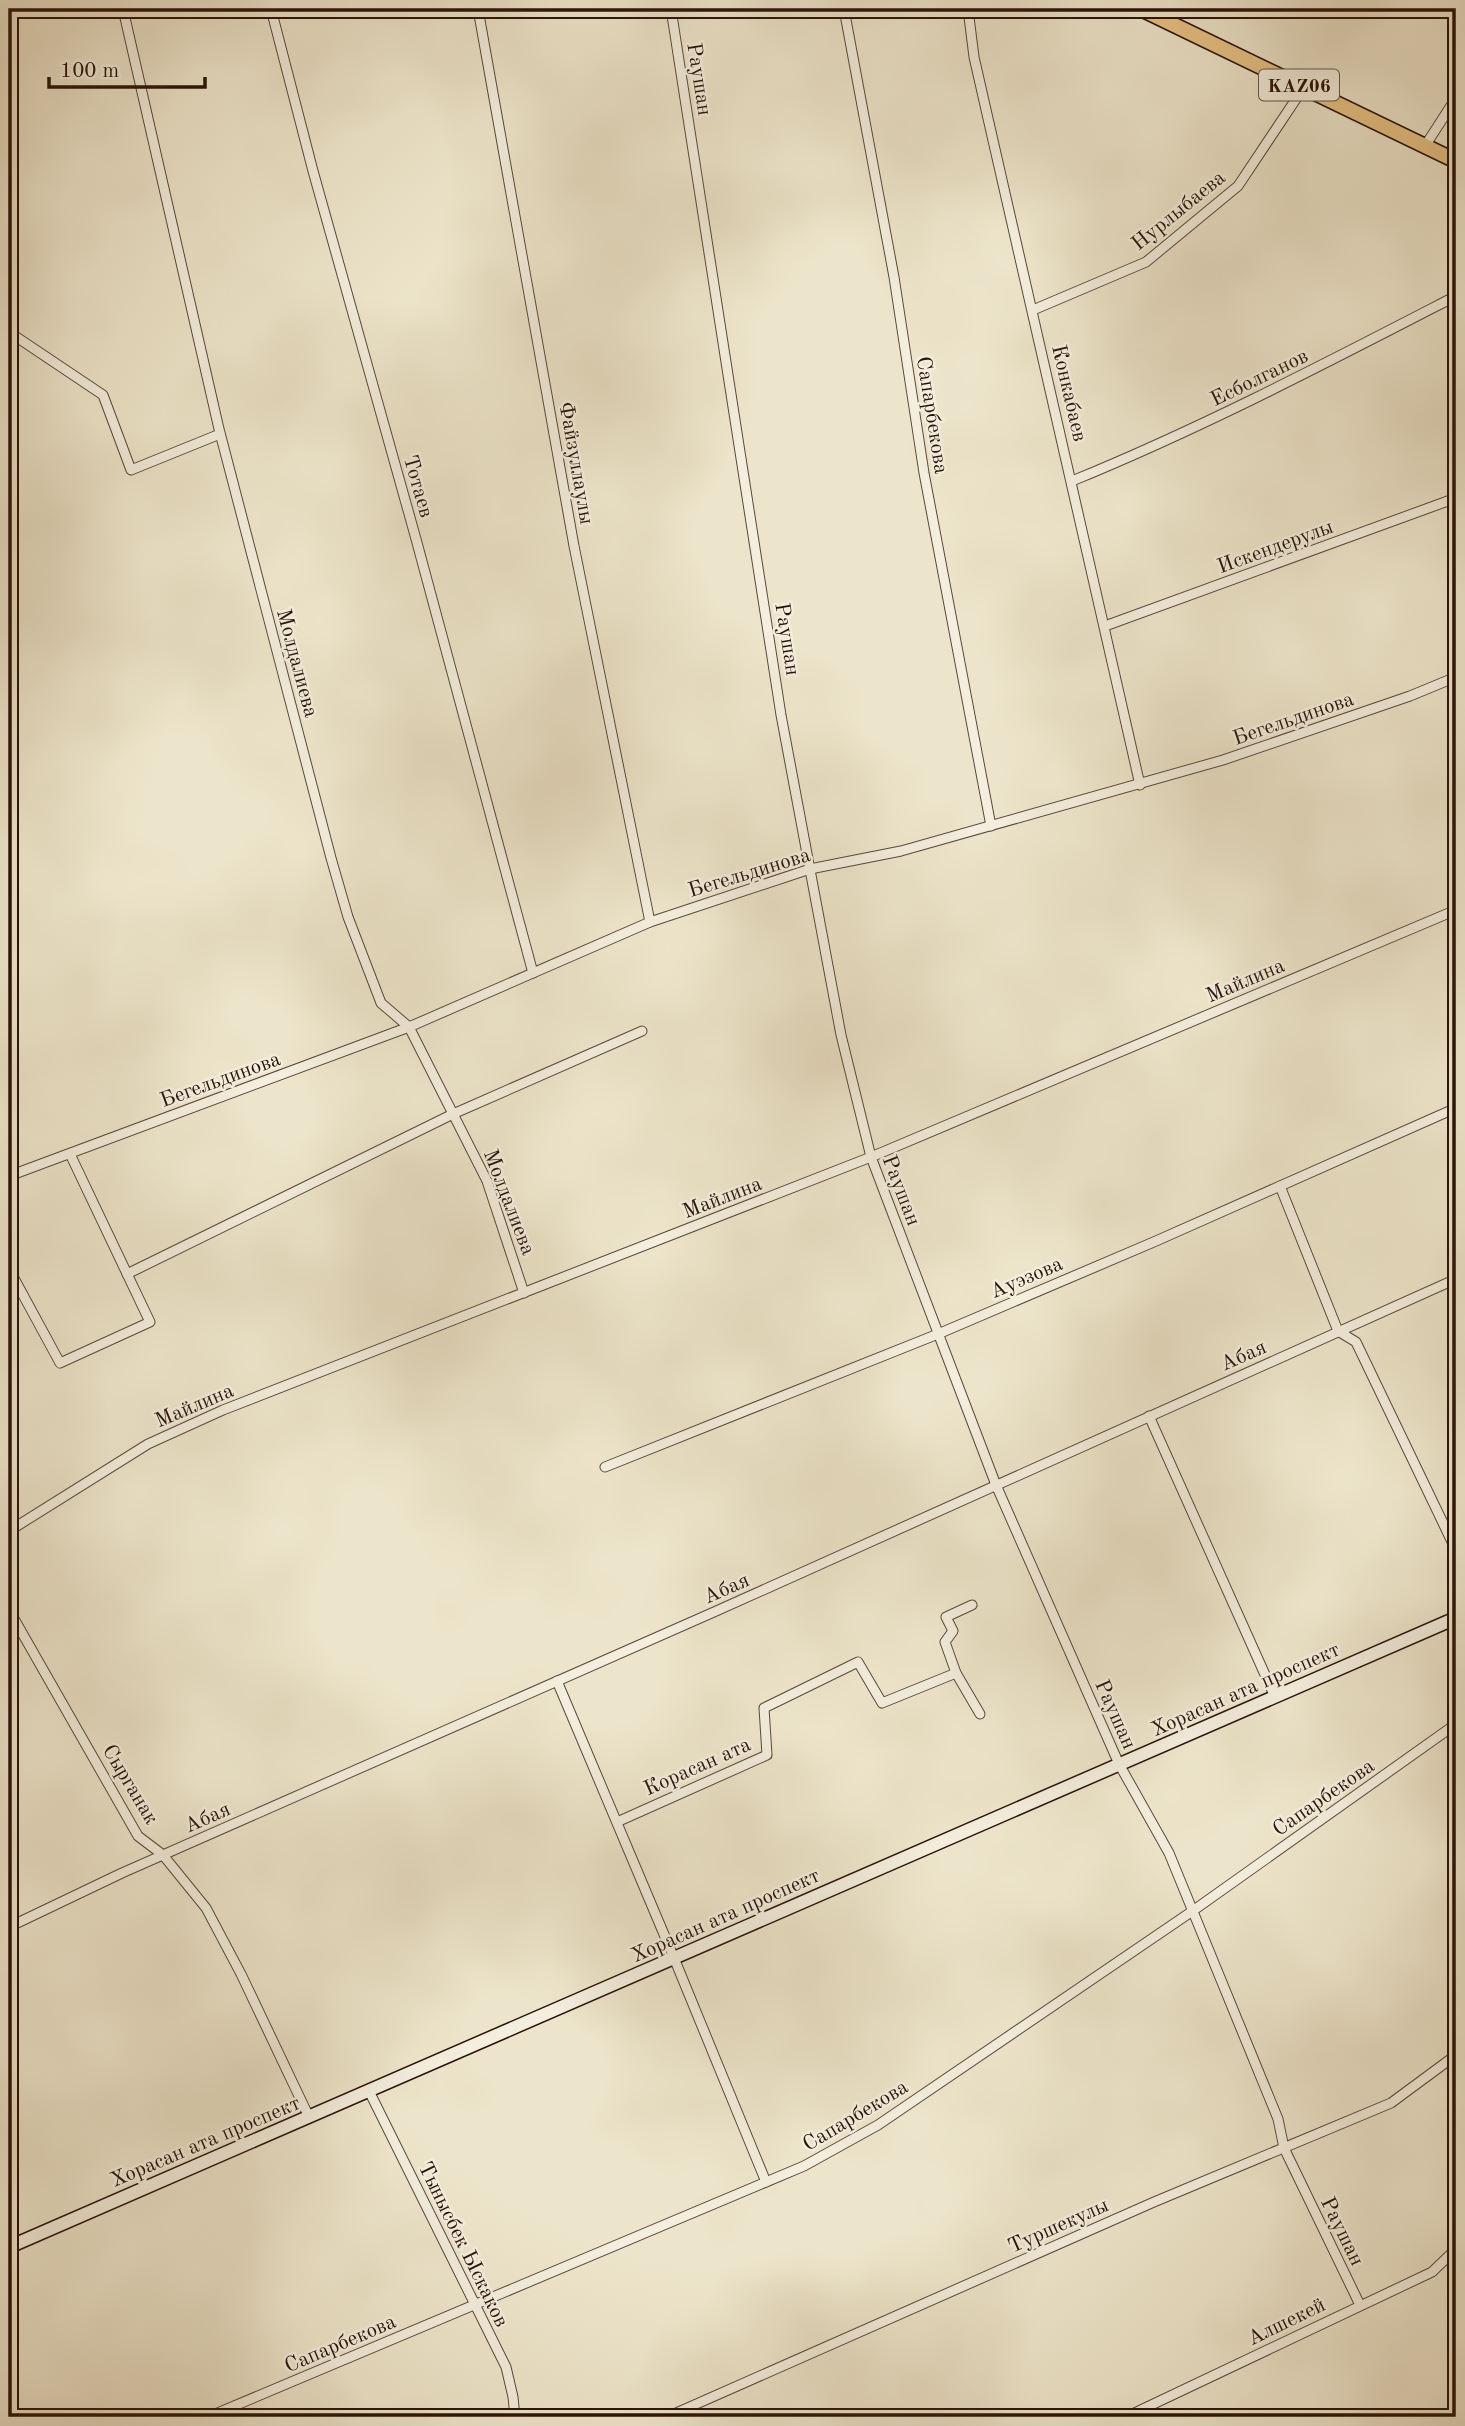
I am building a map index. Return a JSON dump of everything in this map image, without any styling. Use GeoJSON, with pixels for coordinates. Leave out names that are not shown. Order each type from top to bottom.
{"type":"FeatureCollection","features":[{"type":"Feature","properties":{"kind":"main road","name":"KAZ06"},"geometry":{"type":"LineString","coordinates":[[1141,9],[1456,161]]}},
{"type":"Feature","properties":{"kind":"main road","name":"Хорасан ата проспект"},"geometry":{"type":"LineString","coordinates":[[9,2247],[1456,1618]]}},
{"type":"Feature","properties":{"kind":"street","name":"Молдалиева"},"geometry":{"type":"LineString","coordinates":[[123,9],[220,434],[348,917],[381,1003],[409,1027],[487,1181],[524,1293]]}},
{"type":"Feature","properties":{"kind":"street","name":"Тотаев"},"geometry":{"type":"LineString","coordinates":[[271,9],[533,973]]}},
{"type":"Feature","properties":{"kind":"street","name":"Файзуллаулы"},"geometry":{"type":"LineString","coordinates":[[478,9],[572,532],[650,922]]}},
{"type":"Feature","properties":{"kind":"street","name":"Раушан"},"geometry":{"type":"LineString","coordinates":[[671,9],[781,715],[841,1035],[871,1157],[996,1485],[1119,1765],[1169,1853],[1278,2119],[1284,2148],[1360,2305]]}},
{"type":"Feature","properties":{"kind":"street","name":"Сапарбекова"},"geometry":{"type":"LineString","coordinates":[[844,9],[894,276],[926,486],[991,826]]}},
{"type":"Feature","properties":{"kind":"street","name":"Конкабаев"},"geometry":{"type":"LineString","coordinates":[[968,9],[974,57],[1140,785]]}},
{"type":"Feature","properties":{"kind":"street","name":"Нурлыбаева"},"geometry":{"type":"LineString","coordinates":[[1033,310],[1146,262],[1238,186],[1304,87]]}},
{"type":"Feature","properties":{"kind":"street"},"geometry":{"type":"LineString","coordinates":[[1425,146],[1456,98]]}},
{"type":"Feature","properties":{"kind":"street","name":"Есболганов"},"geometry":{"type":"LineString","coordinates":[[1072,481],[1159,445],[1456,296]]}},
{"type":"Feature","properties":{"kind":"street"},"geometry":{"type":"LineString","coordinates":[[9,332],[103,395],[131,470],[220,434]]}},
{"type":"Feature","properties":{"kind":"street","name":"Искендерулы"},"geometry":{"type":"LineString","coordinates":[[1105,626],[1456,498]]}},
{"type":"Feature","properties":{"kind":"street","name":"Бегельдинова"},"geometry":{"type":"LineString","coordinates":[[9,1176],[409,1027],[650,922],[810,869],[901,851],[1236,756],[1410,696],[1456,677]]}},
{"type":"Feature","properties":{"kind":"street","name":"Майлина"},"geometry":{"type":"LineString","coordinates":[[9,1531],[148,1444],[223,1410],[871,1157],[1456,910]]}},
{"type":"Feature","properties":{"kind":"street"},"geometry":{"type":"LineString","coordinates":[[127,1273],[453,1114],[642,1031]]}},
{"type":"Feature","properties":{"kind":"street","name":"Ауэзова"},"geometry":{"type":"LineString","coordinates":[[605,1467],[939,1334],[1456,1108]]}},
{"type":"Feature","properties":{"kind":"street"},"geometry":{"type":"LineString","coordinates":[[9,1269],[60,1363],[150,1322],[70,1154]]}},
{"type":"Feature","properties":{"kind":"street"},"geometry":{"type":"LineString","coordinates":[[1280,1186],[1338,1331],[1356,1342],[1456,1550]]}},
{"type":"Feature","properties":{"kind":"street","name":"Абая"},"geometry":{"type":"LineString","coordinates":[[9,1927],[163,1855],[1456,1279]]}},
{"type":"Feature","properties":{"kind":"street"},"geometry":{"type":"LineString","coordinates":[[1149,1416],[1275,1697]]}},
{"type":"Feature","properties":{"kind":"street"},"geometry":{"type":"LineString","coordinates":[[972,1605],[946,1617],[954,1631],[945,1642],[956,1672],[980,1714]]}},
{"type":"Feature","properties":{"kind":"street","name":"Сырганак"},"geometry":{"type":"LineString","coordinates":[[9,1610],[138,1836],[163,1855],[206,1908],[241,1974],[309,2117]]}},
{"type":"Feature","properties":{"kind":"street","name":"Корасан ата"},"geometry":{"type":"LineString","coordinates":[[617,1822],[767,1755],[764,1708],[858,1662],[882,1703],[956,1672]]}},
{"type":"Feature","properties":{"kind":"street"},"geometry":{"type":"LineString","coordinates":[[557,1681],[766,2182]]}},
{"type":"Feature","properties":{"kind":"street","name":"Сапарбекова"},"geometry":{"type":"LineString","coordinates":[[208,2417],[804,2166],[878,2125],[1194,1910],[1456,1724]]}},
{"type":"Feature","properties":{"kind":"street","name":"Туршекулы"},"geometry":{"type":"LineString","coordinates":[[667,2417],[957,2288],[1391,2103],[1456,2055]]}},
{"type":"Feature","properties":{"kind":"street","name":"Тынысбек Ыскаков"},"geometry":{"type":"LineString","coordinates":[[369,2091],[506,2367],[515,2417]]}},
{"type":"Feature","properties":{"kind":"street","name":"Алшекей"},"geometry":{"type":"LineString","coordinates":[[1126,2417],[1432,2272],[1456,2249]]}}]}
